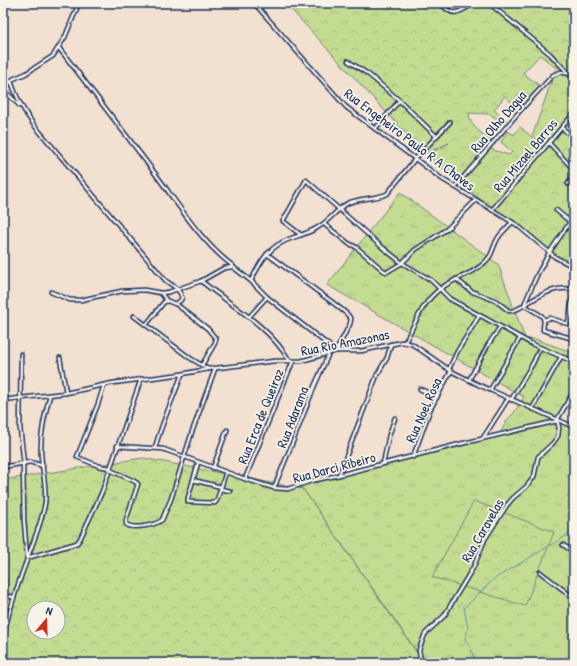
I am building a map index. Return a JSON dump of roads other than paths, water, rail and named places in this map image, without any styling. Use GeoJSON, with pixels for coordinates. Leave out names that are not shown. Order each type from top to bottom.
{"type":"FeatureCollection","features":[{"type":"Feature","properties":{"kind":"street"},"geometry":{"type":"LineString","coordinates":[[23,108],[3,90],[11,82],[44,63],[53,56],[65,37],[79,3]]}},
{"type":"Feature","properties":{"kind":"street","name":"Rua Engeheiro Paulo R A Chaves"},"geometry":{"type":"LineString","coordinates":[[254,3],[340,101],[415,159],[455,187],[527,232],[549,253],[574,267]]}},
{"type":"Feature","properties":{"kind":"street"},"geometry":{"type":"LineString","coordinates":[[440,3],[449,12],[455,13],[475,3]]}},
{"type":"Feature","properties":{"kind":"street"},"geometry":{"type":"LineString","coordinates":[[489,3],[550,54],[569,74],[574,75]]}},
{"type":"Feature","properties":{"kind":"street"},"geometry":{"type":"LineString","coordinates":[[59,48],[216,253],[251,281],[267,297],[336,351],[350,324],[351,319],[348,314],[267,254]]}},
{"type":"Feature","properties":{"kind":"street"},"geometry":{"type":"LineString","coordinates":[[348,61],[368,74],[399,100],[436,136]]}},
{"type":"Feature","properties":{"kind":"street","name":"Rua Olho Dagua"},"geometry":{"type":"LineString","coordinates":[[455,187],[553,74],[558,72],[569,74]]}},
{"type":"Feature","properties":{"kind":"street"},"geometry":{"type":"LineString","coordinates":[[11,82],[23,108],[34,125],[166,281],[178,289],[182,298],[175,304]]}},
{"type":"Feature","properties":{"kind":"street"},"geometry":{"type":"LineString","coordinates":[[375,129],[399,100]]}},
{"type":"Feature","properties":{"kind":"street","name":"Rua Mizael Barros"},"geometry":{"type":"LineString","coordinates":[[492,210],[574,113]]}},
{"type":"Feature","properties":{"kind":"street"},"geometry":{"type":"LineString","coordinates":[[251,281],[263,258],[279,244],[312,231],[324,224],[339,209],[356,200],[387,194],[415,159],[450,122]]}},
{"type":"Feature","properties":{"kind":"street"},"geometry":{"type":"LineString","coordinates":[[562,128],[574,138]]}},
{"type":"Feature","properties":{"kind":"street"},"geometry":{"type":"LineString","coordinates":[[549,143],[574,170]]}},
{"type":"Feature","properties":{"kind":"street"},"geometry":{"type":"LineString","coordinates":[[568,184],[574,176]]}},
{"type":"Feature","properties":{"kind":"street"},"geometry":{"type":"LineString","coordinates":[[301,235],[283,221],[306,180],[382,247],[402,263],[431,280],[450,299],[520,338],[574,362]]}},
{"type":"Feature","properties":{"kind":"street"},"geometry":{"type":"LineString","coordinates":[[324,224],[387,272],[402,263],[416,250],[455,222],[476,200]]}},
{"type":"Feature","properties":{"kind":"street"},"geometry":{"type":"LineString","coordinates":[[556,210],[574,225]]}},
{"type":"Feature","properties":{"kind":"street"},"geometry":{"type":"LineString","coordinates":[[524,305],[536,281],[537,275],[574,213]]}},
{"type":"Feature","properties":{"kind":"street"},"geometry":{"type":"LineString","coordinates":[[405,342],[429,298],[456,279],[469,275],[487,260],[492,253],[498,238],[512,222]]}},
{"type":"Feature","properties":{"kind":"street"},"geometry":{"type":"LineString","coordinates":[[50,292],[70,300],[81,300],[122,291],[144,290],[161,293],[169,292],[201,281],[220,270],[233,267]]}},
{"type":"Feature","properties":{"kind":"street"},"geometry":{"type":"LineString","coordinates":[[456,279],[471,291],[496,301],[509,311],[515,310],[538,297],[558,290],[566,288],[574,290],[568,324],[550,318],[544,320]]}},
{"type":"Feature","properties":{"kind":"street"},"geometry":{"type":"LineString","coordinates":[[201,281],[250,317],[274,340],[291,361]]}},
{"type":"Feature","properties":{"kind":"street"},"geometry":{"type":"LineString","coordinates":[[161,293],[167,301],[175,304],[208,329],[216,339],[202,365]]}},
{"type":"Feature","properties":{"kind":"street"},"geometry":{"type":"LineString","coordinates":[[250,317],[267,297]]}},
{"type":"Feature","properties":{"kind":"street"},"geometry":{"type":"LineString","coordinates":[[146,325],[164,302],[167,301]]}},
{"type":"Feature","properties":{"kind":"street"},"geometry":{"type":"LineString","coordinates":[[524,305],[542,316],[544,320],[543,330],[561,336],[574,338]]}},
{"type":"Feature","properties":{"kind":"street"},"geometry":{"type":"LineString","coordinates":[[134,316],[180,351],[208,369]]}},
{"type":"Feature","properties":{"kind":"street","name":"Rua Noel Rosa"},"geometry":{"type":"LineString","coordinates":[[413,457],[437,397],[480,316]]}},
{"type":"Feature","properties":{"kind":"street"},"geometry":{"type":"LineString","coordinates":[[469,380],[500,326]]}},
{"type":"Feature","properties":{"kind":"street"},"geometry":{"type":"LineString","coordinates":[[490,390],[520,338]]}},
{"type":"Feature","properties":{"kind":"street","name":"Rua Rio Amazonas"},"geometry":{"type":"LineString","coordinates":[[3,400],[66,393],[104,385],[208,369],[270,361],[306,360],[336,351],[360,352],[396,342],[405,342],[412,344],[450,370],[469,380],[573,427]]}},
{"type":"Feature","properties":{"kind":"street"},"geometry":{"type":"LineString","coordinates":[[339,475],[377,375],[387,358],[391,344]]}},
{"type":"Feature","properties":{"kind":"street"},"geometry":{"type":"LineString","coordinates":[[482,438],[510,399],[533,363],[540,348]]}},
{"type":"Feature","properties":{"kind":"street","name":"Rua Adarama"},"geometry":{"type":"LineString","coordinates":[[274,488],[329,353]]}},
{"type":"Feature","properties":{"kind":"street"},"geometry":{"type":"LineString","coordinates":[[21,354],[20,431],[27,558]]}},
{"type":"Feature","properties":{"kind":"street"},"geometry":{"type":"LineString","coordinates":[[532,409],[561,357]]}},
{"type":"Feature","properties":{"kind":"street"},"geometry":{"type":"LineString","coordinates":[[60,358],[66,393]]}},
{"type":"Feature","properties":{"kind":"street","name":"Rua Erca de Queiroz"},"geometry":{"type":"LineString","coordinates":[[245,479],[291,361]]}},
{"type":"Feature","properties":{"kind":"street"},"geometry":{"type":"LineString","coordinates":[[104,385],[77,457],[98,466],[110,469],[138,484],[126,520],[126,524],[128,526],[133,527],[152,524],[162,520],[215,369]]}},
{"type":"Feature","properties":{"kind":"street"},"geometry":{"type":"LineString","coordinates":[[155,448],[160,428],[182,374]]}},
{"type":"Feature","properties":{"kind":"street"},"geometry":{"type":"LineString","coordinates":[[27,558],[78,542],[92,516],[141,379]]}},
{"type":"Feature","properties":{"kind":"street"},"geometry":{"type":"LineString","coordinates":[[420,389],[437,397]]}},
{"type":"Feature","properties":{"kind":"street","name":"Rua Caravelas"},"geometry":{"type":"LineString","coordinates":[[421,663],[419,655],[420,646],[425,634],[444,616],[474,566],[485,539],[507,505],[530,483],[535,473],[538,458],[558,436],[559,427],[557,421],[574,391]]}},
{"type":"Feature","properties":{"kind":"street"},"geometry":{"type":"LineString","coordinates":[[3,636],[14,597],[34,542],[44,508],[46,497],[45,476],[41,448],[42,433],[50,395]]}},
{"type":"Feature","properties":{"kind":"street"},"geometry":{"type":"LineString","coordinates":[[383,464],[389,435],[395,418]]}},
{"type":"Feature","properties":{"kind":"street","name":"Rua Darci Ribeiro"},"geometry":{"type":"LineString","coordinates":[[118,446],[128,448],[164,449],[198,463],[245,479],[274,488],[288,489],[311,481],[413,457],[482,438],[557,421]]}},
{"type":"Feature","properties":{"kind":"street"},"geometry":{"type":"LineString","coordinates":[[573,427],[574,423]]}},
{"type":"Feature","properties":{"kind":"street"},"geometry":{"type":"LineString","coordinates":[[213,468],[227,430]]}},
{"type":"Feature","properties":{"kind":"street"},"geometry":{"type":"LineString","coordinates":[[3,467],[30,462],[43,466]]}},
{"type":"Feature","properties":{"kind":"street"},"geometry":{"type":"LineString","coordinates":[[198,463],[188,502],[215,503],[226,472]]}},
{"type":"Feature","properties":{"kind":"street"},"geometry":{"type":"LineString","coordinates":[[193,480],[230,491]]}},
{"type":"Feature","properties":{"kind":"street"},"geometry":{"type":"LineString","coordinates":[[563,545],[574,552]]}},
{"type":"Feature","properties":{"kind":"street"},"geometry":{"type":"LineString","coordinates":[[540,572],[574,598]]}},
{"type":"Feature","properties":{"kind":"street"},"geometry":{"type":"LineString","coordinates":[[4,576],[4,596],[14,597]]}},
{"type":"Feature","properties":{"kind":"waterway"},"geometry":{"type":"LineString","coordinates":[[476,663],[471,649],[465,640],[468,628],[464,608],[494,579],[574,531]]}}]}
